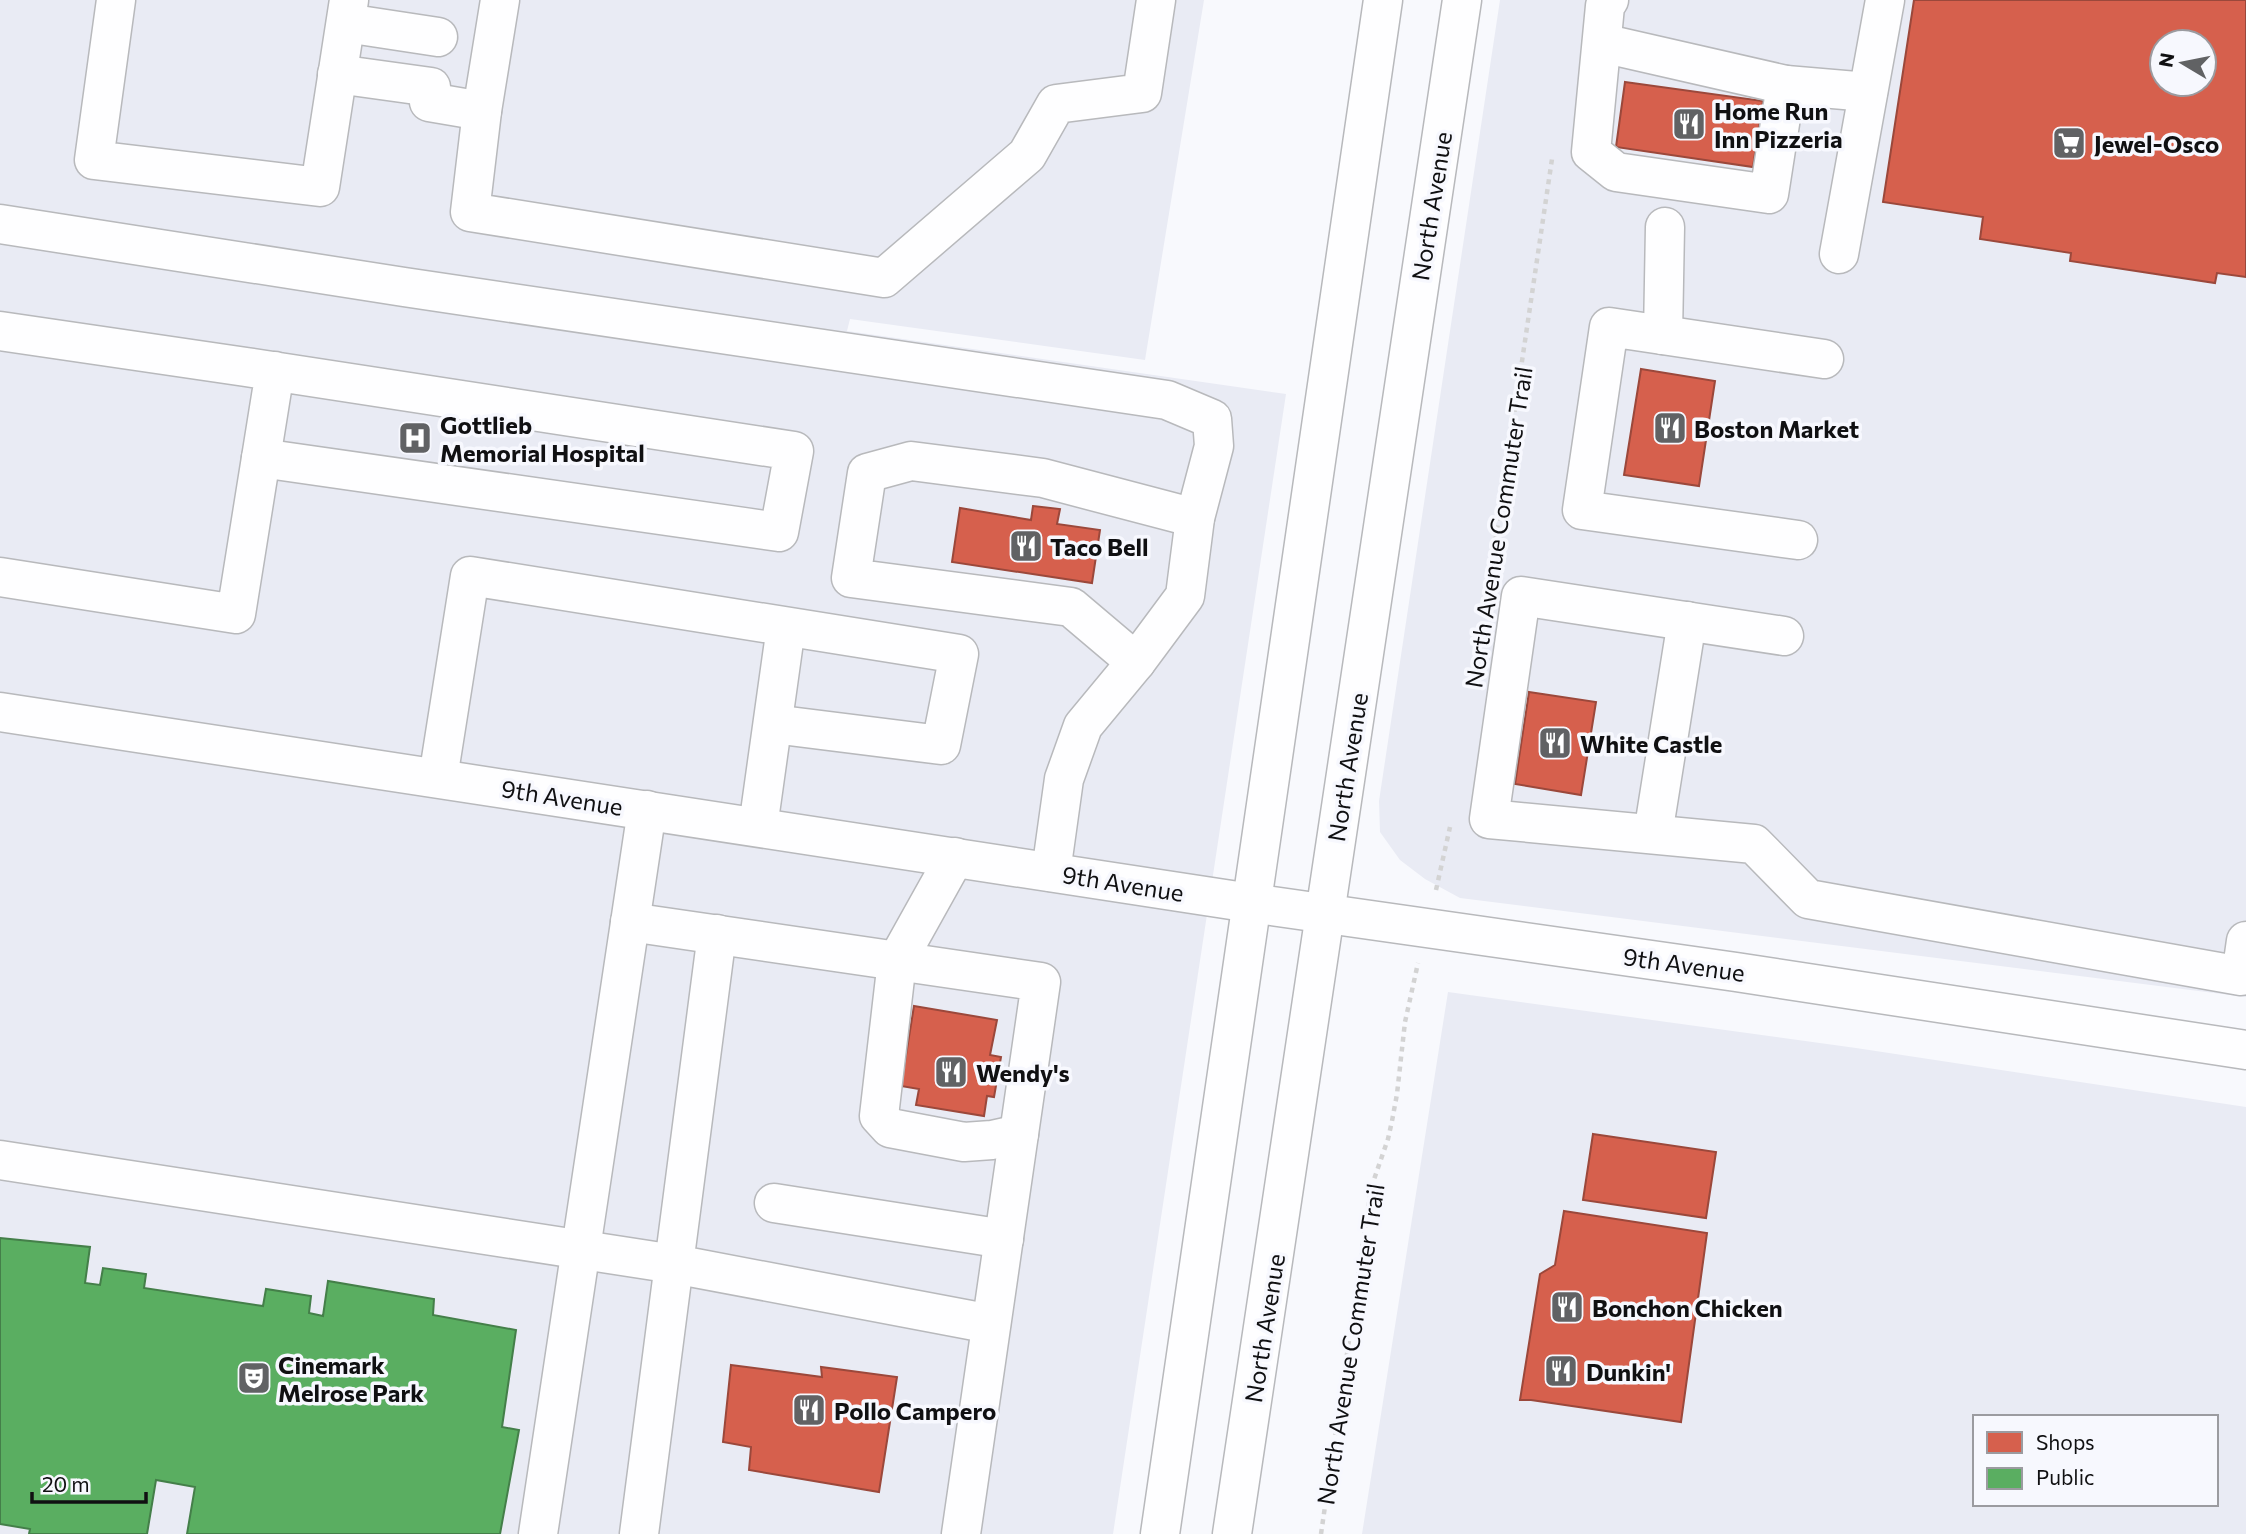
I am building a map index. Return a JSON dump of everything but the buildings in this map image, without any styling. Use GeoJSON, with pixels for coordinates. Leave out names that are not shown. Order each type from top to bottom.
{"type":"FeatureCollection","features":[{"type":"Feature","properties":{"kind":"main road"},"geometry":{"type":"LineString","coordinates":[[116,0],[94,160],[320,187],[347,12],[438,37]]}},
{"type":"Feature","properties":{"kind":"main road"},"geometry":{"type":"LineString","coordinates":[[500,0],[482,111],[470,212],[884,278],[1027,155],[1056,104],[1142,93],[1156,0]]}},
{"type":"Feature","properties":{"kind":"main road"},"geometry":{"type":"LineString","coordinates":[[1160,1534],[1383,0]]}},
{"type":"Feature","properties":{"kind":"main road","name":"North Avenue"},"geometry":{"type":"LineString","coordinates":[[1232,1534],[1462,0]]}},
{"type":"Feature","properties":{"kind":"main road"},"geometry":{"type":"LineString","coordinates":[[1609,0],[1605,6],[1591,152],[1616,172],[1769,194],[1786,85]]}},
{"type":"Feature","properties":{"kind":"main road"},"geometry":{"type":"LineString","coordinates":[[1839,254],[1885,0]]}},
{"type":"Feature","properties":{"kind":"main road"},"geometry":{"type":"LineString","coordinates":[[1602,43],[1786,85],[1868,92]]}},
{"type":"Feature","properties":{"kind":"main road"},"geometry":{"type":"LineString","coordinates":[[337,74],[430,95],[482,111]]}},
{"type":"Feature","properties":{"kind":"main road"},"geometry":{"type":"LineString","coordinates":[[0,224],[1167,400],[1212,419],[1214,446],[1195,518],[1185,596],[1136,662],[1083,726],[1064,779],[1051,872]]}},
{"type":"Feature","properties":{"kind":"main road"},"geometry":{"type":"LineString","coordinates":[[1663,335],[1665,227]]}},
{"type":"Feature","properties":{"kind":"main road"},"geometry":{"type":"LineString","coordinates":[[1798,540],[1582,510],[1609,327],[1824,359]]}},
{"type":"Feature","properties":{"kind":"main road"},"geometry":{"type":"LineString","coordinates":[[0,331],[794,451],[779,532],[261,458]]}},
{"type":"Feature","properties":{"kind":"main road"},"geometry":{"type":"LineString","coordinates":[[0,577],[236,614],[275,371]]}},
{"type":"Feature","properties":{"kind":"main road"},"geometry":{"type":"LineString","coordinates":[[1136,662],[1071,607],[851,578],[867,473],[911,461],[1043,478],[1195,518]]}},
{"type":"Feature","properties":{"kind":"main road"},"geometry":{"type":"LineString","coordinates":[[438,778],[470,576],[959,654],[941,745],[774,724]]}},
{"type":"Feature","properties":{"kind":"main road"},"geometry":{"type":"LineString","coordinates":[[1784,636],[1521,596],[1489,819],[1754,844],[1808,899],[2241,976],[2246,941]]}},
{"type":"Feature","properties":{"kind":"main road"},"geometry":{"type":"LineString","coordinates":[[1653,834],[1686,621]]}},
{"type":"Feature","properties":{"kind":"main road"},"geometry":{"type":"LineString","coordinates":[[758,827],[786,627]]}},
{"type":"Feature","properties":{"kind":"main road","name":"9th Avenue"},"geometry":{"type":"LineString","coordinates":[[0,712],[1251,903],[1735,972],[2246,1050]]}},
{"type":"Feature","properties":{"kind":"main road"},"geometry":{"type":"LineString","coordinates":[[538,1534],[647,810]]}},
{"type":"Feature","properties":{"kind":"main road"},"geometry":{"type":"LineString","coordinates":[[955,857],[897,961],[879,1116],[890,1128],[964,1142],[992,1140],[1018,1134]]}},
{"type":"Feature","properties":{"kind":"main road"},"geometry":{"type":"LineString","coordinates":[[630,922],[1041,982],[961,1534]]}},
{"type":"Feature","properties":{"kind":"main road"},"geometry":{"type":"LineString","coordinates":[[639,1534],[717,934]]}},
{"type":"Feature","properties":{"kind":"main road"},"geometry":{"type":"LineString","coordinates":[[0,1160],[674,1264],[991,1324]]}},
{"type":"Feature","properties":{"kind":"main road"},"geometry":{"type":"LineString","coordinates":[[774,1203],[1004,1239]]}},
{"type":"Feature","properties":{"kind":"path","name":"North Avenue Commuter Trail"},"geometry":{"type":"LineString","coordinates":[[1490,577],[1549,178]]}},
{"type":"Feature","properties":{"kind":"path"},"geometry":{"type":"LineString","coordinates":[[1440,875],[1451,823]]}},
{"type":"Feature","properties":{"kind":"path","name":"North Avenue Commuter Trail"},"geometry":{"type":"LineString","coordinates":[[1321,1534],[1371,1188],[1392,1121],[1411,990]]}},
{"type":"Feature","properties":{"kind":"shaded area"},"geometry":{"type":"Polygon","coordinates":[[[0,0],[1204,0],[1145,360],[850,319],[847,331],[1286,394],[1113,1534],[0,1534],[0,0]]]}},
{"type":"Feature","properties":{"kind":"shaded area"},"geometry":{"type":"Polygon","coordinates":[[[1500,0],[2246,0],[2246,997],[1460,898],[1425,879],[1400,860],[1380,832],[1379,801],[1500,0]]]}},
{"type":"Feature","properties":{"kind":"shaded area"},"geometry":{"type":"Polygon","coordinates":[[[1448,992],[1856,1048],[2246,1107],[2246,1534],[1362,1534],[1448,992]]]}},
{"type":"Feature","properties":{"kind":"place","name":"Home Run Inn Pizzeria"},"geometry":{"type":"Point","coordinates":[1689,124]}},
{"type":"Feature","properties":{"kind":"place","name":"Jewel-Osco"},"geometry":{"type":"Point","coordinates":[2069,143]}},
{"type":"Feature","properties":{"kind":"place","name":"Boston Market"},"geometry":{"type":"Point","coordinates":[1670,428]}},
{"type":"Feature","properties":{"kind":"place","name":"Gottlieb Memorial Hospital"},"geometry":{"type":"Point","coordinates":[415,438]}},
{"type":"Feature","properties":{"kind":"place","name":"Taco Bell"},"geometry":{"type":"Point","coordinates":[1026,546]}},
{"type":"Feature","properties":{"kind":"place","name":"White Castle"},"geometry":{"type":"Point","coordinates":[1555,743]}},
{"type":"Feature","properties":{"kind":"place","name":"Wendy's"},"geometry":{"type":"Point","coordinates":[951,1072]}},
{"type":"Feature","properties":{"kind":"place","name":"Bonchon Chicken"},"geometry":{"type":"Point","coordinates":[1567,1307]}},
{"type":"Feature","properties":{"kind":"place","name":"Dunkin'"},"geometry":{"type":"Point","coordinates":[1561,1371]}},
{"type":"Feature","properties":{"kind":"place","name":"Cinemark Melrose Park"},"geometry":{"type":"Point","coordinates":[254,1378]}},
{"type":"Feature","properties":{"kind":"place","name":"Pollo Campero"},"geometry":{"type":"Point","coordinates":[809,1410]}}]}
